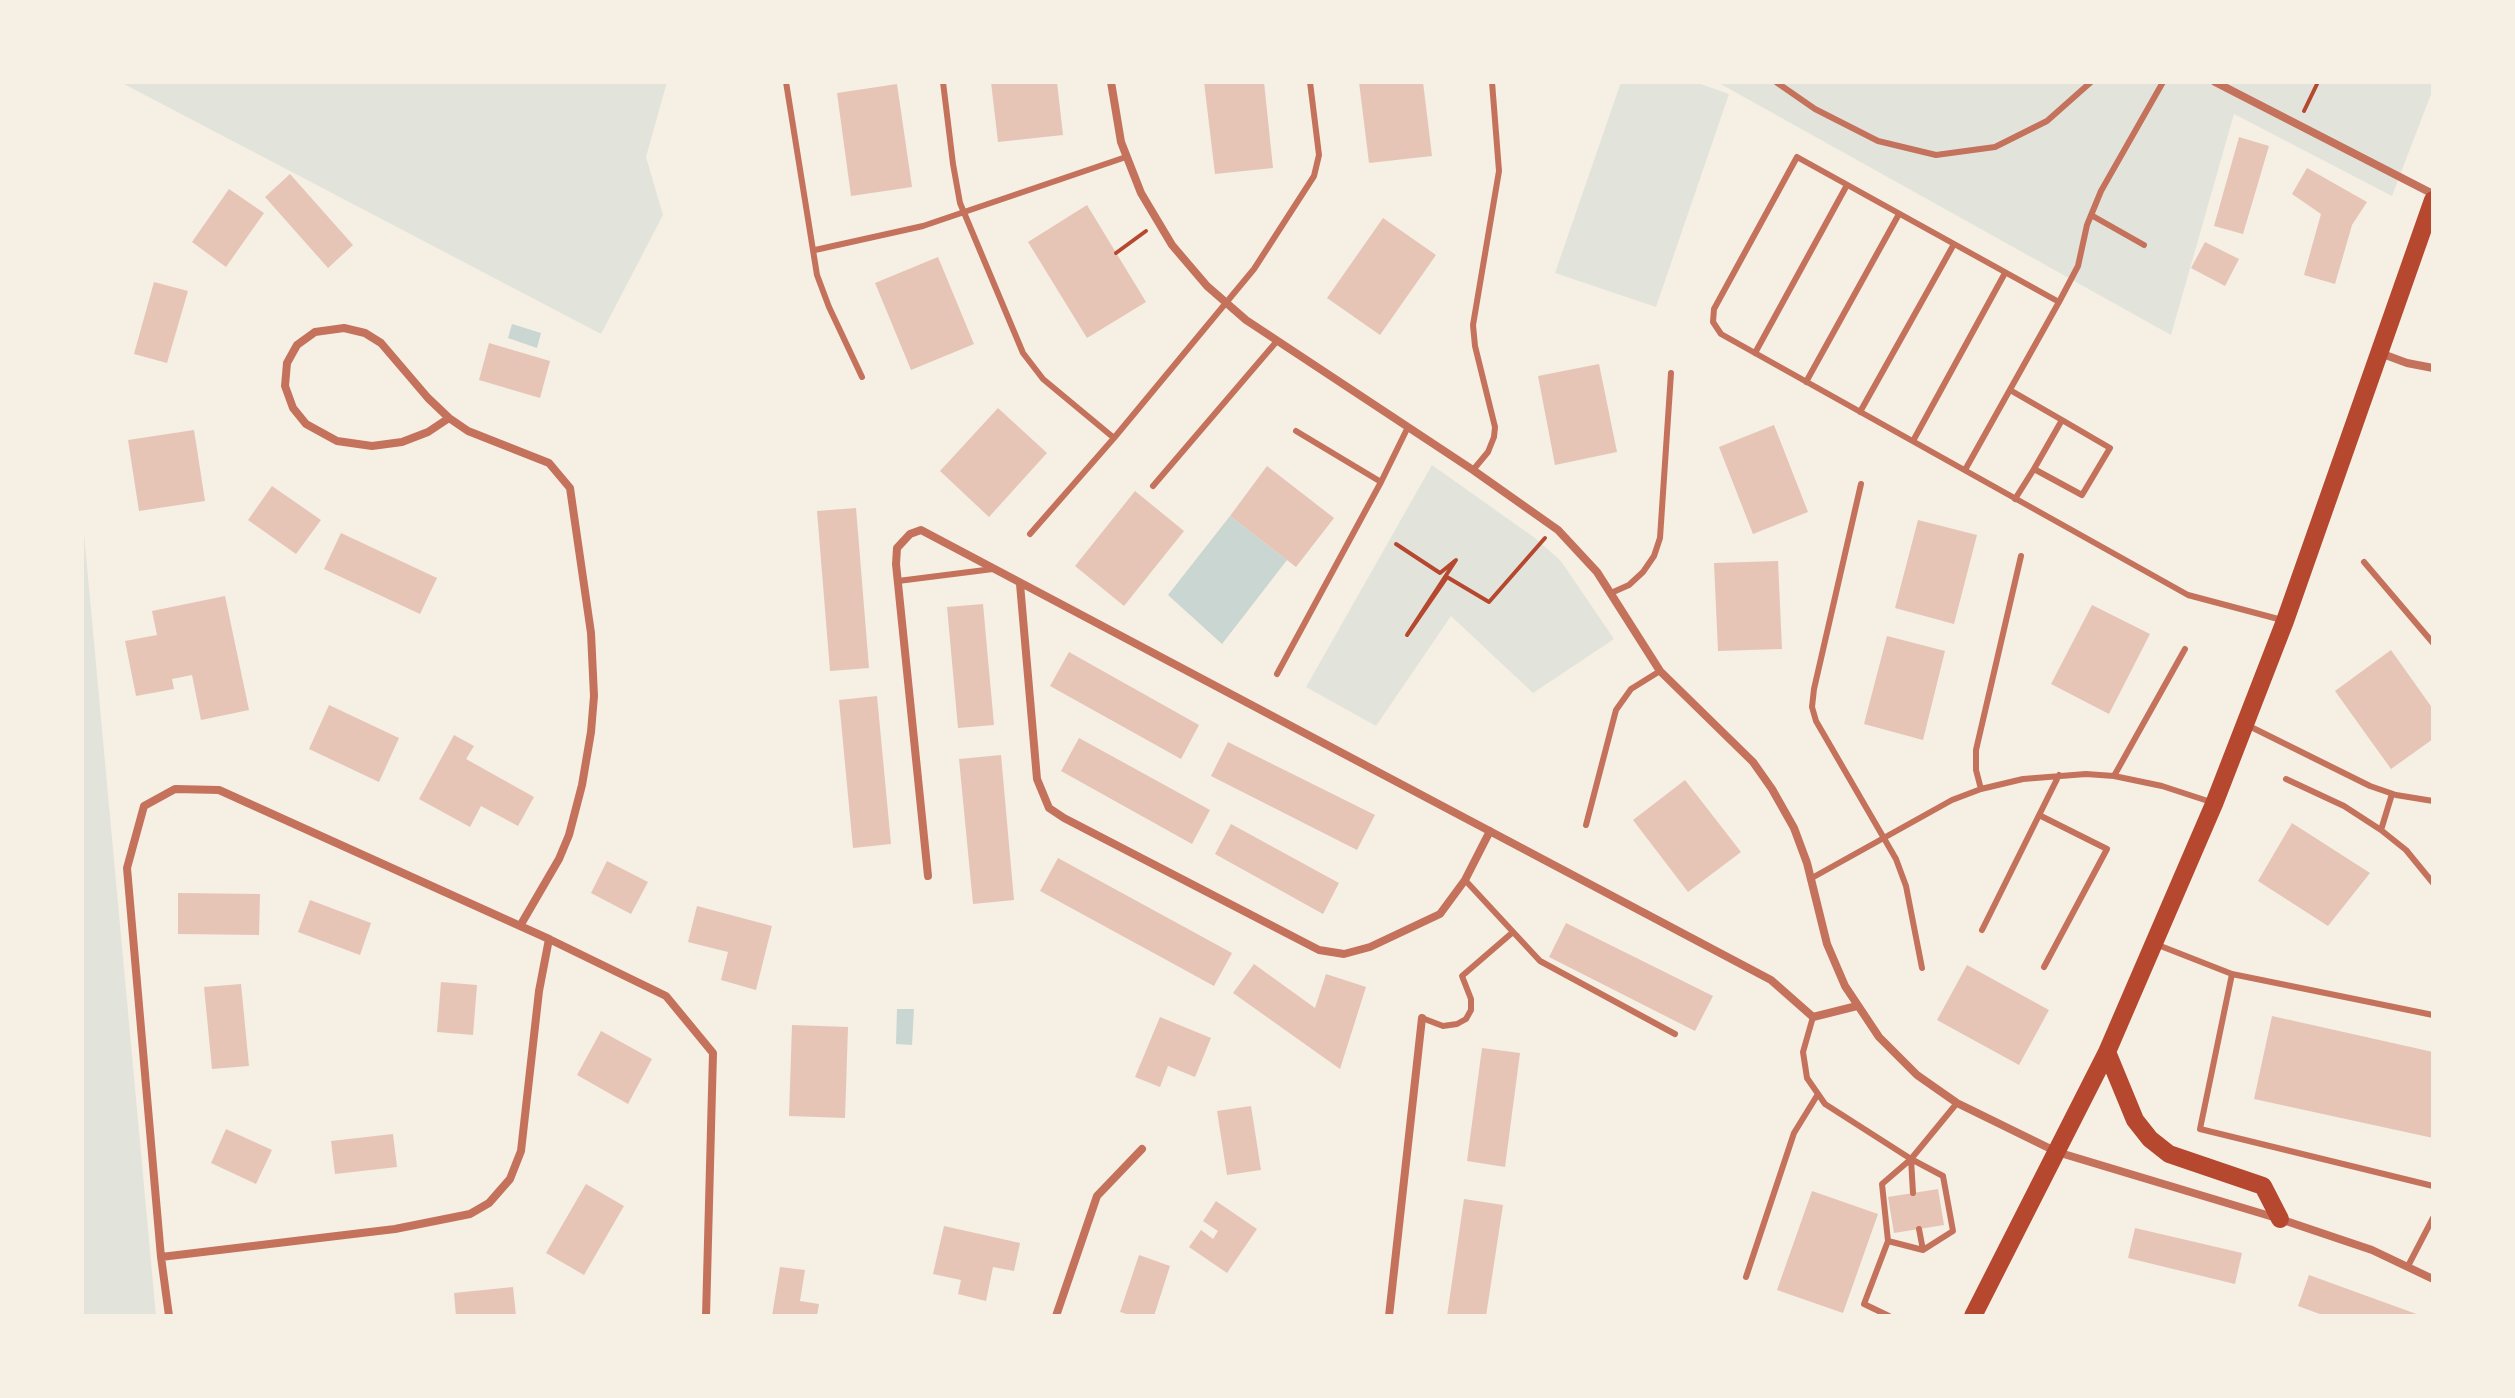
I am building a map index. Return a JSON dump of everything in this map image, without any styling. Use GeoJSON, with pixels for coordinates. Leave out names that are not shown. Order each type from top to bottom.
{"type":"FeatureCollection","features":[{"type":"Feature","properties":{"kind":"main road"},"geometry":{"type":"LineString","coordinates":[[1973,1316],[2107,1052],[2214,804],[2285,621],[2433,197]]}},
{"type":"Feature","properties":{"kind":"main road"},"geometry":{"type":"LineString","coordinates":[[2107,1052],[2135,1120],[2150,1139],[2169,1154],[2263,1186],[2280,1219]]}},
{"type":"Feature","properties":{"kind":"street"},"geometry":{"type":"LineString","coordinates":[[1111,82],[1126,157],[1141,193],[1158,223],[1195,274],[1225,303],[1277,341],[1555,527],[1583,555],[1611,593],[1660,671],[1743,751],[1767,781],[1794,828],[1827,944],[1857,1006],[1895,1054],[1917,1075],[1957,1103],[2057,1152],[2372,1250],[2433,1279]]}},
{"type":"Feature","properties":{"kind":"street"},"geometry":{"type":"LineString","coordinates":[[2215,82],[2433,197]]}},
{"type":"Feature","properties":{"kind":"street"},"geometry":{"type":"LineString","coordinates":[[449,418],[428,432],[402,442],[372,446],[337,441],[306,424],[293,408],[285,386],[287,363],[297,345],[315,332],[336,328],[358,330],[381,343],[449,418],[468,431],[540,458],[558,470],[573,495],[593,660],[591,732],[569,835],[559,859],[520,926]]}},
{"type":"Feature","properties":{"kind":"street"},"geometry":{"type":"LineString","coordinates":[[2380,353],[2433,368]]}},
{"type":"Feature","properties":{"kind":"street"},"geometry":{"type":"LineString","coordinates":[[928,876],[897,548],[910,534],[921,530],[1771,980],[1813,1017],[1857,1006]]}},
{"type":"Feature","properties":{"kind":"street"},"geometry":{"type":"LineString","coordinates":[[1020,584],[1037,779],[1049,808],[1064,818],[1319,950],[1344,954],[1370,947],[1440,914],[1465,880],[1490,831]]}},
{"type":"Feature","properties":{"kind":"street"},"geometry":{"type":"LineString","coordinates":[[169,1316],[161,1257],[127,868],[144,806],[175,789],[219,790],[549,939],[666,996],[713,1053],[706,1316]]}},
{"type":"Feature","properties":{"kind":"street"},"geometry":{"type":"LineString","coordinates":[[161,1257],[395,1229],[470,1214],[489,1203],[510,1179],[522,1146],[539,991],[549,939]]}},
{"type":"Feature","properties":{"kind":"street"},"geometry":{"type":"LineString","coordinates":[[1389,1316],[1422,1018]]}},
{"type":"Feature","properties":{"kind":"street"},"geometry":{"type":"LineString","coordinates":[[1056,1316],[1097,1196],[1142,1149]]}},
{"type":"Feature","properties":{"kind":"lane"},"geometry":{"type":"LineString","coordinates":[[786,82],[817,275],[862,377]]}},
{"type":"Feature","properties":{"kind":"lane"},"geometry":{"type":"LineString","coordinates":[[943,82],[953,164],[964,213],[1028,361],[1043,379],[1114,438]]}},
{"type":"Feature","properties":{"kind":"lane"},"geometry":{"type":"LineString","coordinates":[[1030,534],[1254,269],[1318,166],[1310,82]]}},
{"type":"Feature","properties":{"kind":"lane"},"geometry":{"type":"LineString","coordinates":[[1473,470],[1492,445],[1495,427],[1475,346],[1473,325],[1499,171],[1492,82]]}},
{"type":"Feature","properties":{"kind":"lane"},"geometry":{"type":"LineString","coordinates":[[1776,82],[1815,109],[1878,141],[1936,155],[1995,147],[2047,121],[2091,82]]}},
{"type":"Feature","properties":{"kind":"lane"},"geometry":{"type":"LineString","coordinates":[[1965,470],[2078,266],[2091,215],[2101,191],[2163,82]]}},
{"type":"Feature","properties":{"kind":"lane"},"geometry":{"type":"LineString","coordinates":[[815,250],[923,226],[1126,157]]}},
{"type":"Feature","properties":{"kind":"lane"},"geometry":{"type":"LineString","coordinates":[[2059,302],[1797,157],[1724,286],[1714,309],[1713,322],[1721,334],[2188,595],[2285,621]]}},
{"type":"Feature","properties":{"kind":"lane"},"geometry":{"type":"LineString","coordinates":[[1755,353],[1847,185]]}},
{"type":"Feature","properties":{"kind":"lane"},"geometry":{"type":"LineString","coordinates":[[1806,382],[1899,214]]}},
{"type":"Feature","properties":{"kind":"lane"},"geometry":{"type":"LineString","coordinates":[[2091,215],[2144,245]]}},
{"type":"Feature","properties":{"kind":"lane"},"geometry":{"type":"LineString","coordinates":[[1860,412],[1954,244]]}},
{"type":"Feature","properties":{"kind":"lane"},"geometry":{"type":"LineString","coordinates":[[1913,441],[2005,273]]}},
{"type":"Feature","properties":{"kind":"lane"},"geometry":{"type":"LineString","coordinates":[[1153,486],[1277,341]]}},
{"type":"Feature","properties":{"kind":"lane"},"geometry":{"type":"LineString","coordinates":[[1611,593],[1629,585],[1643,572],[1654,556],[1660,538],[1671,373]]}},
{"type":"Feature","properties":{"kind":"lane"},"geometry":{"type":"LineString","coordinates":[[2010,390],[2110,448],[2082,495],[2034,469]]}},
{"type":"Feature","properties":{"kind":"lane"},"geometry":{"type":"LineString","coordinates":[[2015,499],[2062,420]]}},
{"type":"Feature","properties":{"kind":"lane"},"geometry":{"type":"LineString","coordinates":[[1277,674],[1408,427]]}},
{"type":"Feature","properties":{"kind":"lane"},"geometry":{"type":"LineString","coordinates":[[1296,431],[1381,482]]}},
{"type":"Feature","properties":{"kind":"lane"},"geometry":{"type":"LineString","coordinates":[[1861,484],[1812,707],[1816,721],[1884,836],[1906,886],[1922,968]]}},
{"type":"Feature","properties":{"kind":"lane"},"geometry":{"type":"LineString","coordinates":[[1981,789],[1976,770],[1976,750],[2021,556]]}},
{"type":"Feature","properties":{"kind":"lane"},"geometry":{"type":"LineString","coordinates":[[2364,562],[2433,643]]}},
{"type":"Feature","properties":{"kind":"lane"},"geometry":{"type":"LineString","coordinates":[[898,581],[993,569]]}},
{"type":"Feature","properties":{"kind":"lane"},"geometry":{"type":"LineString","coordinates":[[2114,776],[2185,649]]}},
{"type":"Feature","properties":{"kind":"lane"},"geometry":{"type":"LineString","coordinates":[[1586,825],[1616,710],[1631,689],[1660,671]]}},
{"type":"Feature","properties":{"kind":"lane"},"geometry":{"type":"LineString","coordinates":[[2245,724],[2370,786],[2392,794],[2433,801]]}},
{"type":"Feature","properties":{"kind":"lane"},"geometry":{"type":"LineString","coordinates":[[1810,879],[1930,810],[1981,789],[2023,779],[2059,775],[2114,776],[2162,786],[2214,804]]}},
{"type":"Feature","properties":{"kind":"lane"},"geometry":{"type":"LineString","coordinates":[[1982,930],[2059,775]]}},
{"type":"Feature","properties":{"kind":"lane"},"geometry":{"type":"LineString","coordinates":[[2286,779],[2344,806],[2381,830],[2414,859],[2433,883]]}},
{"type":"Feature","properties":{"kind":"lane"},"geometry":{"type":"LineString","coordinates":[[2381,830],[2392,794]]}},
{"type":"Feature","properties":{"kind":"lane"},"geometry":{"type":"LineString","coordinates":[[2039,815],[2107,849],[2044,967]]}},
{"type":"Feature","properties":{"kind":"lane"},"geometry":{"type":"LineString","coordinates":[[1465,880],[1540,961],[1675,1034]]}},
{"type":"Feature","properties":{"kind":"lane"},"geometry":{"type":"LineString","coordinates":[[1422,1018],[1443,1026],[1466,1019],[1471,1010],[1471,999],[1462,976],[1513,932]]}},
{"type":"Feature","properties":{"kind":"lane"},"geometry":{"type":"LineString","coordinates":[[2156,944],[2232,974],[2433,1015]]}},
{"type":"Feature","properties":{"kind":"lane"},"geometry":{"type":"LineString","coordinates":[[2232,974],[2200,1129],[2433,1186]]}},
{"type":"Feature","properties":{"kind":"lane"},"geometry":{"type":"LineString","coordinates":[[1813,1017],[1803,1052],[1807,1078],[1825,1104],[1943,1176],[1953,1231],[1923,1250],[1888,1241]]}},
{"type":"Feature","properties":{"kind":"lane"},"geometry":{"type":"LineString","coordinates":[[1746,1277],[1794,1133],[1818,1094]]}},
{"type":"Feature","properties":{"kind":"lane"},"geometry":{"type":"LineString","coordinates":[[1889,1316],[1864,1304],[1888,1241],[1882,1184],[1911,1159],[1957,1103]]}},
{"type":"Feature","properties":{"kind":"lane"},"geometry":{"type":"LineString","coordinates":[[1911,1159],[1913,1193]]}},
{"type":"Feature","properties":{"kind":"lane"},"geometry":{"type":"LineString","coordinates":[[2408,1266],[2433,1218]]}},
{"type":"Feature","properties":{"kind":"lane"},"geometry":{"type":"LineString","coordinates":[[1919,1229],[1923,1250]]}},
{"type":"Feature","properties":{"kind":"path"},"geometry":{"type":"LineString","coordinates":[[2298,124],[2318,82]]}},
{"type":"Feature","properties":{"kind":"path"},"geometry":{"type":"LineString","coordinates":[[1116,253],[1158,223]]}},
{"type":"Feature","properties":{"kind":"path"},"geometry":{"type":"LineString","coordinates":[[1396,544],[1440,573],[1456,560],[1407,635],[1447,577],[1489,602],[1555,527]]}},
{"type":"Feature","properties":{"kind":"shaded area"},"geometry":{"type":"Polygon","coordinates":[[[120,82],[667,82],[646,157],[663,215],[601,334],[120,82]]]}},
{"type":"Feature","properties":{"kind":"shaded area"},"geometry":{"type":"Polygon","coordinates":[[[1621,82],[1695,82],[1729,94],[1656,307],[1555,273],[1621,82]]]}},
{"type":"Feature","properties":{"kind":"shaded area"},"geometry":{"type":"Polygon","coordinates":[[[1717,82],[2433,82],[2433,89],[2392,196],[2234,114],[2171,335],[1717,82]]]}},
{"type":"Feature","properties":{"kind":"shaded area"},"geometry":{"type":"Polygon","coordinates":[[[512,324],[541,333],[537,348],[508,338],[512,324]]]}},
{"type":"Feature","properties":{"kind":"shaded area"},"geometry":{"type":"Polygon","coordinates":[[[1432,465],[1535,538],[1561,561],[1614,639],[1533,693],[1451,616],[1376,726],[1306,687],[1432,465]]]}},
{"type":"Feature","properties":{"kind":"shaded area"},"geometry":{"type":"Polygon","coordinates":[[[82,512],[156,1316],[82,1316],[82,512]]]}},
{"type":"Feature","properties":{"kind":"shaded area"},"geometry":{"type":"Polygon","coordinates":[[[1230,516],[1287,560],[1222,644],[1168,595],[1230,516]]]}},
{"type":"Feature","properties":{"kind":"shaded area"},"geometry":{"type":"Polygon","coordinates":[[[897,1009],[914,1009],[912,1045],[896,1044],[897,1009]]]}},
{"type":"Feature","properties":{"kind":"building"},"geometry":{"type":"Polygon","coordinates":[[[991,82],[1057,82],[1063,135],[998,142],[991,82]]]}},
{"type":"Feature","properties":{"kind":"building"},"geometry":{"type":"Polygon","coordinates":[[[1204,82],[1264,82],[1273,168],[1215,174],[1204,82]]]}},
{"type":"Feature","properties":{"kind":"building"},"geometry":{"type":"Polygon","coordinates":[[[1359,82],[1423,82],[1432,156],[1369,163],[1359,82]]]}},
{"type":"Feature","properties":{"kind":"building"},"geometry":{"type":"Polygon","coordinates":[[[897,84],[912,187],[851,196],[837,93],[897,84]]]}},
{"type":"Feature","properties":{"kind":"building"},"geometry":{"type":"Polygon","coordinates":[[[2239,137],[2269,146],[2243,234],[2214,226],[2239,137]]]}},
{"type":"Feature","properties":{"kind":"building"},"geometry":{"type":"Polygon","coordinates":[[[2307,168],[2367,202],[2352,225],[2335,284],[2304,275],[2321,214],[2292,194],[2307,168]]]}},
{"type":"Feature","properties":{"kind":"building"},"geometry":{"type":"Polygon","coordinates":[[[290,174],[353,245],[328,268],[265,197],[290,174]]]}},
{"type":"Feature","properties":{"kind":"building"},"geometry":{"type":"Polygon","coordinates":[[[229,189],[264,213],[226,267],[192,242],[229,189]]]}},
{"type":"Feature","properties":{"kind":"building"},"geometry":{"type":"Polygon","coordinates":[[[1087,205],[1146,302],[1087,338],[1028,242],[1087,205]]]}},
{"type":"Feature","properties":{"kind":"building"},"geometry":{"type":"Polygon","coordinates":[[[1383,218],[1436,255],[1380,335],[1327,298],[1383,218]]]}},
{"type":"Feature","properties":{"kind":"building"},"geometry":{"type":"Polygon","coordinates":[[[2205,242],[2239,259],[2225,286],[2191,268],[2205,242]]]}},
{"type":"Feature","properties":{"kind":"building"},"geometry":{"type":"Polygon","coordinates":[[[938,257],[974,344],[911,370],[875,283],[938,257]]]}},
{"type":"Feature","properties":{"kind":"building"},"geometry":{"type":"Polygon","coordinates":[[[154,282],[188,291],[167,363],[134,354],[154,282]]]}},
{"type":"Feature","properties":{"kind":"building"},"geometry":{"type":"Polygon","coordinates":[[[489,343],[550,361],[540,398],[479,380],[489,343]]]}},
{"type":"Feature","properties":{"kind":"building"},"geometry":{"type":"Polygon","coordinates":[[[1599,364],[1617,452],[1555,465],[1538,376],[1599,364]]]}},
{"type":"Feature","properties":{"kind":"building"},"geometry":{"type":"Polygon","coordinates":[[[998,408],[1047,453],[989,517],[940,471],[998,408]]]}},
{"type":"Feature","properties":{"kind":"building"},"geometry":{"type":"Polygon","coordinates":[[[1774,425],[1808,512],[1753,534],[1719,447],[1774,425]]]}},
{"type":"Feature","properties":{"kind":"building"},"geometry":{"type":"Polygon","coordinates":[[[194,430],[205,501],[139,511],[128,440],[194,430]]]}},
{"type":"Feature","properties":{"kind":"building"},"geometry":{"type":"Polygon","coordinates":[[[1267,466],[1334,518],[1296,567],[1230,516],[1267,466]]]}},
{"type":"Feature","properties":{"kind":"building"},"geometry":{"type":"Polygon","coordinates":[[[272,486],[321,520],[296,554],[248,520],[272,486]]]}},
{"type":"Feature","properties":{"kind":"building"},"geometry":{"type":"Polygon","coordinates":[[[1135,491],[1184,531],[1124,606],[1075,566],[1135,491]]]}},
{"type":"Feature","properties":{"kind":"building"},"geometry":{"type":"Polygon","coordinates":[[[856,508],[869,668],[830,671],[817,511],[856,508]]]}},
{"type":"Feature","properties":{"kind":"building"},"geometry":{"type":"Polygon","coordinates":[[[1918,520],[1977,535],[1954,624],[1895,608],[1918,520]]]}},
{"type":"Feature","properties":{"kind":"building"},"geometry":{"type":"Polygon","coordinates":[[[341,533],[437,578],[420,614],[324,569],[341,533]]]}},
{"type":"Feature","properties":{"kind":"building"},"geometry":{"type":"Polygon","coordinates":[[[1778,561],[1782,649],[1718,651],[1714,563],[1778,561]]]}},
{"type":"Feature","properties":{"kind":"building"},"geometry":{"type":"Polygon","coordinates":[[[225,596],[249,710],[201,720],[192,675],[172,679],[174,689],[136,696],[125,641],[157,635],[152,611],[225,596]]]}},
{"type":"Feature","properties":{"kind":"building"},"geometry":{"type":"Polygon","coordinates":[[[983,604],[994,725],[958,728],[947,607],[983,604]]]}},
{"type":"Feature","properties":{"kind":"building"},"geometry":{"type":"Polygon","coordinates":[[[2092,605],[2150,634],[2109,714],[2051,684],[2092,605]]]}},
{"type":"Feature","properties":{"kind":"building"},"geometry":{"type":"Polygon","coordinates":[[[1887,636],[1945,651],[1923,740],[1864,724],[1887,636]]]}},
{"type":"Feature","properties":{"kind":"building"},"geometry":{"type":"Polygon","coordinates":[[[2391,650],[2433,709],[2433,739],[2391,769],[2335,691],[2391,650]]]}},
{"type":"Feature","properties":{"kind":"building"},"geometry":{"type":"Polygon","coordinates":[[[1069,652],[1199,725],[1181,759],[1050,686],[1069,652]]]}},
{"type":"Feature","properties":{"kind":"building"},"geometry":{"type":"Polygon","coordinates":[[[877,696],[891,844],[853,848],[839,700],[877,696]]]}},
{"type":"Feature","properties":{"kind":"building"},"geometry":{"type":"Polygon","coordinates":[[[329,705],[399,738],[379,782],[309,749],[329,705]]]}},
{"type":"Feature","properties":{"kind":"building"},"geometry":{"type":"Polygon","coordinates":[[[454,735],[474,746],[466,759],[534,797],[518,826],[481,806],[470,827],[419,799],[454,735]]]}},
{"type":"Feature","properties":{"kind":"building"},"geometry":{"type":"Polygon","coordinates":[[[1079,738],[1210,810],[1192,844],[1061,771],[1079,738]]]}},
{"type":"Feature","properties":{"kind":"building"},"geometry":{"type":"Polygon","coordinates":[[[1228,742],[1375,815],[1357,850],[1211,776],[1228,742]]]}},
{"type":"Feature","properties":{"kind":"building"},"geometry":{"type":"Polygon","coordinates":[[[1001,755],[1014,900],[973,904],[959,759],[1001,755]]]}},
{"type":"Feature","properties":{"kind":"building"},"geometry":{"type":"Polygon","coordinates":[[[1685,780],[1741,852],[1688,892],[1633,820],[1685,780]]]}},
{"type":"Feature","properties":{"kind":"building"},"geometry":{"type":"Polygon","coordinates":[[[2292,823],[2370,873],[2328,926],[2258,881],[2292,823]]]}},
{"type":"Feature","properties":{"kind":"building"},"geometry":{"type":"Polygon","coordinates":[[[1231,824],[1339,883],[1323,914],[1215,854],[1231,824]]]}},
{"type":"Feature","properties":{"kind":"building"},"geometry":{"type":"Polygon","coordinates":[[[1058,858],[1232,953],[1214,986],[1040,891],[1058,858]]]}},
{"type":"Feature","properties":{"kind":"building"},"geometry":{"type":"Polygon","coordinates":[[[607,861],[648,882],[631,914],[591,893],[607,861]]]}},
{"type":"Feature","properties":{"kind":"building"},"geometry":{"type":"Polygon","coordinates":[[[178,893],[260,894],[259,935],[178,934],[178,893]]]}},
{"type":"Feature","properties":{"kind":"building"},"geometry":{"type":"Polygon","coordinates":[[[310,900],[371,923],[360,955],[298,932],[310,900]]]}},
{"type":"Feature","properties":{"kind":"building"},"geometry":{"type":"Polygon","coordinates":[[[697,906],[772,926],[756,990],[721,980],[728,952],[688,942],[697,906]]]}},
{"type":"Feature","properties":{"kind":"building"},"geometry":{"type":"Polygon","coordinates":[[[1566,923],[1713,996],[1695,1031],[1549,957],[1566,923]]]}},
{"type":"Feature","properties":{"kind":"building"},"geometry":{"type":"Polygon","coordinates":[[[1254,964],[1315,1008],[1326,974],[1366,987],[1340,1069],[1233,993],[1254,964]]]}},
{"type":"Feature","properties":{"kind":"building"},"geometry":{"type":"Polygon","coordinates":[[[1967,965],[2049,1010],[2019,1065],[1937,1020],[1967,965]]]}},
{"type":"Feature","properties":{"kind":"building"},"geometry":{"type":"Polygon","coordinates":[[[441,982],[477,985],[473,1035],[437,1032],[441,982]]]}},
{"type":"Feature","properties":{"kind":"building"},"geometry":{"type":"Polygon","coordinates":[[[241,984],[249,1066],[212,1069],[204,987],[241,984]]]}},
{"type":"Feature","properties":{"kind":"building"},"geometry":{"type":"Polygon","coordinates":[[[2272,1016],[2433,1052],[2433,1138],[2254,1099],[2272,1016]]]}},
{"type":"Feature","properties":{"kind":"building"},"geometry":{"type":"Polygon","coordinates":[[[1160,1017],[1211,1038],[1195,1077],[1168,1066],[1160,1087],[1135,1077],[1160,1017]]]}},
{"type":"Feature","properties":{"kind":"building"},"geometry":{"type":"Polygon","coordinates":[[[792,1025],[848,1027],[845,1118],[789,1116],[792,1025]]]}},
{"type":"Feature","properties":{"kind":"building"},"geometry":{"type":"Polygon","coordinates":[[[601,1031],[652,1059],[628,1104],[577,1075],[601,1031]]]}},
{"type":"Feature","properties":{"kind":"building"},"geometry":{"type":"Polygon","coordinates":[[[1482,1048],[1520,1053],[1505,1167],[1467,1161],[1482,1048]]]}},
{"type":"Feature","properties":{"kind":"building"},"geometry":{"type":"Polygon","coordinates":[[[1251,1106],[1261,1170],[1227,1175],[1217,1111],[1251,1106]]]}},
{"type":"Feature","properties":{"kind":"building"},"geometry":{"type":"Polygon","coordinates":[[[226,1129],[272,1150],[256,1184],[211,1163],[226,1129]]]}},
{"type":"Feature","properties":{"kind":"building"},"geometry":{"type":"Polygon","coordinates":[[[393,1134],[397,1167],[335,1174],[331,1141],[393,1134]]]}},
{"type":"Feature","properties":{"kind":"building"},"geometry":{"type":"Polygon","coordinates":[[[586,1184],[624,1206],[584,1275],[546,1253],[586,1184]]]}},
{"type":"Feature","properties":{"kind":"building"},"geometry":{"type":"Polygon","coordinates":[[[1938,1189],[1944,1225],[1894,1233],[1888,1197],[1938,1189]]]}},
{"type":"Feature","properties":{"kind":"building"},"geometry":{"type":"Polygon","coordinates":[[[1812,1191],[1878,1214],[1843,1313],[1777,1290],[1812,1191]]]}},
{"type":"Feature","properties":{"kind":"building"},"geometry":{"type":"Polygon","coordinates":[[[1464,1199],[1503,1205],[1486,1316],[1447,1316],[1464,1199]]]}},
{"type":"Feature","properties":{"kind":"building"},"geometry":{"type":"Polygon","coordinates":[[[1216,1201],[1257,1229],[1227,1273],[1189,1247],[1201,1230],[1213,1239],[1218,1231],[1203,1221],[1216,1201]]]}},
{"type":"Feature","properties":{"kind":"building"},"geometry":{"type":"Polygon","coordinates":[[[944,1226],[1020,1243],[1014,1271],[993,1267],[986,1301],[958,1294],[961,1280],[933,1274],[944,1226]]]}},
{"type":"Feature","properties":{"kind":"building"},"geometry":{"type":"Polygon","coordinates":[[[2135,1228],[2242,1253],[2235,1284],[2128,1258],[2135,1228]]]}},
{"type":"Feature","properties":{"kind":"building"},"geometry":{"type":"Polygon","coordinates":[[[1139,1255],[1170,1266],[1154,1316],[1133,1316],[1120,1312],[1139,1255]]]}},
{"type":"Feature","properties":{"kind":"building"},"geometry":{"type":"Polygon","coordinates":[[[780,1267],[805,1270],[800,1301],[819,1304],[817,1316],[772,1316],[780,1267]]]}},
{"type":"Feature","properties":{"kind":"building"},"geometry":{"type":"Polygon","coordinates":[[[2309,1275],[2422,1316],[2325,1316],[2298,1306],[2309,1275]]]}},
{"type":"Feature","properties":{"kind":"building"},"geometry":{"type":"Polygon","coordinates":[[[513,1287],[516,1316],[456,1316],[454,1293],[513,1287]]]}}]}
